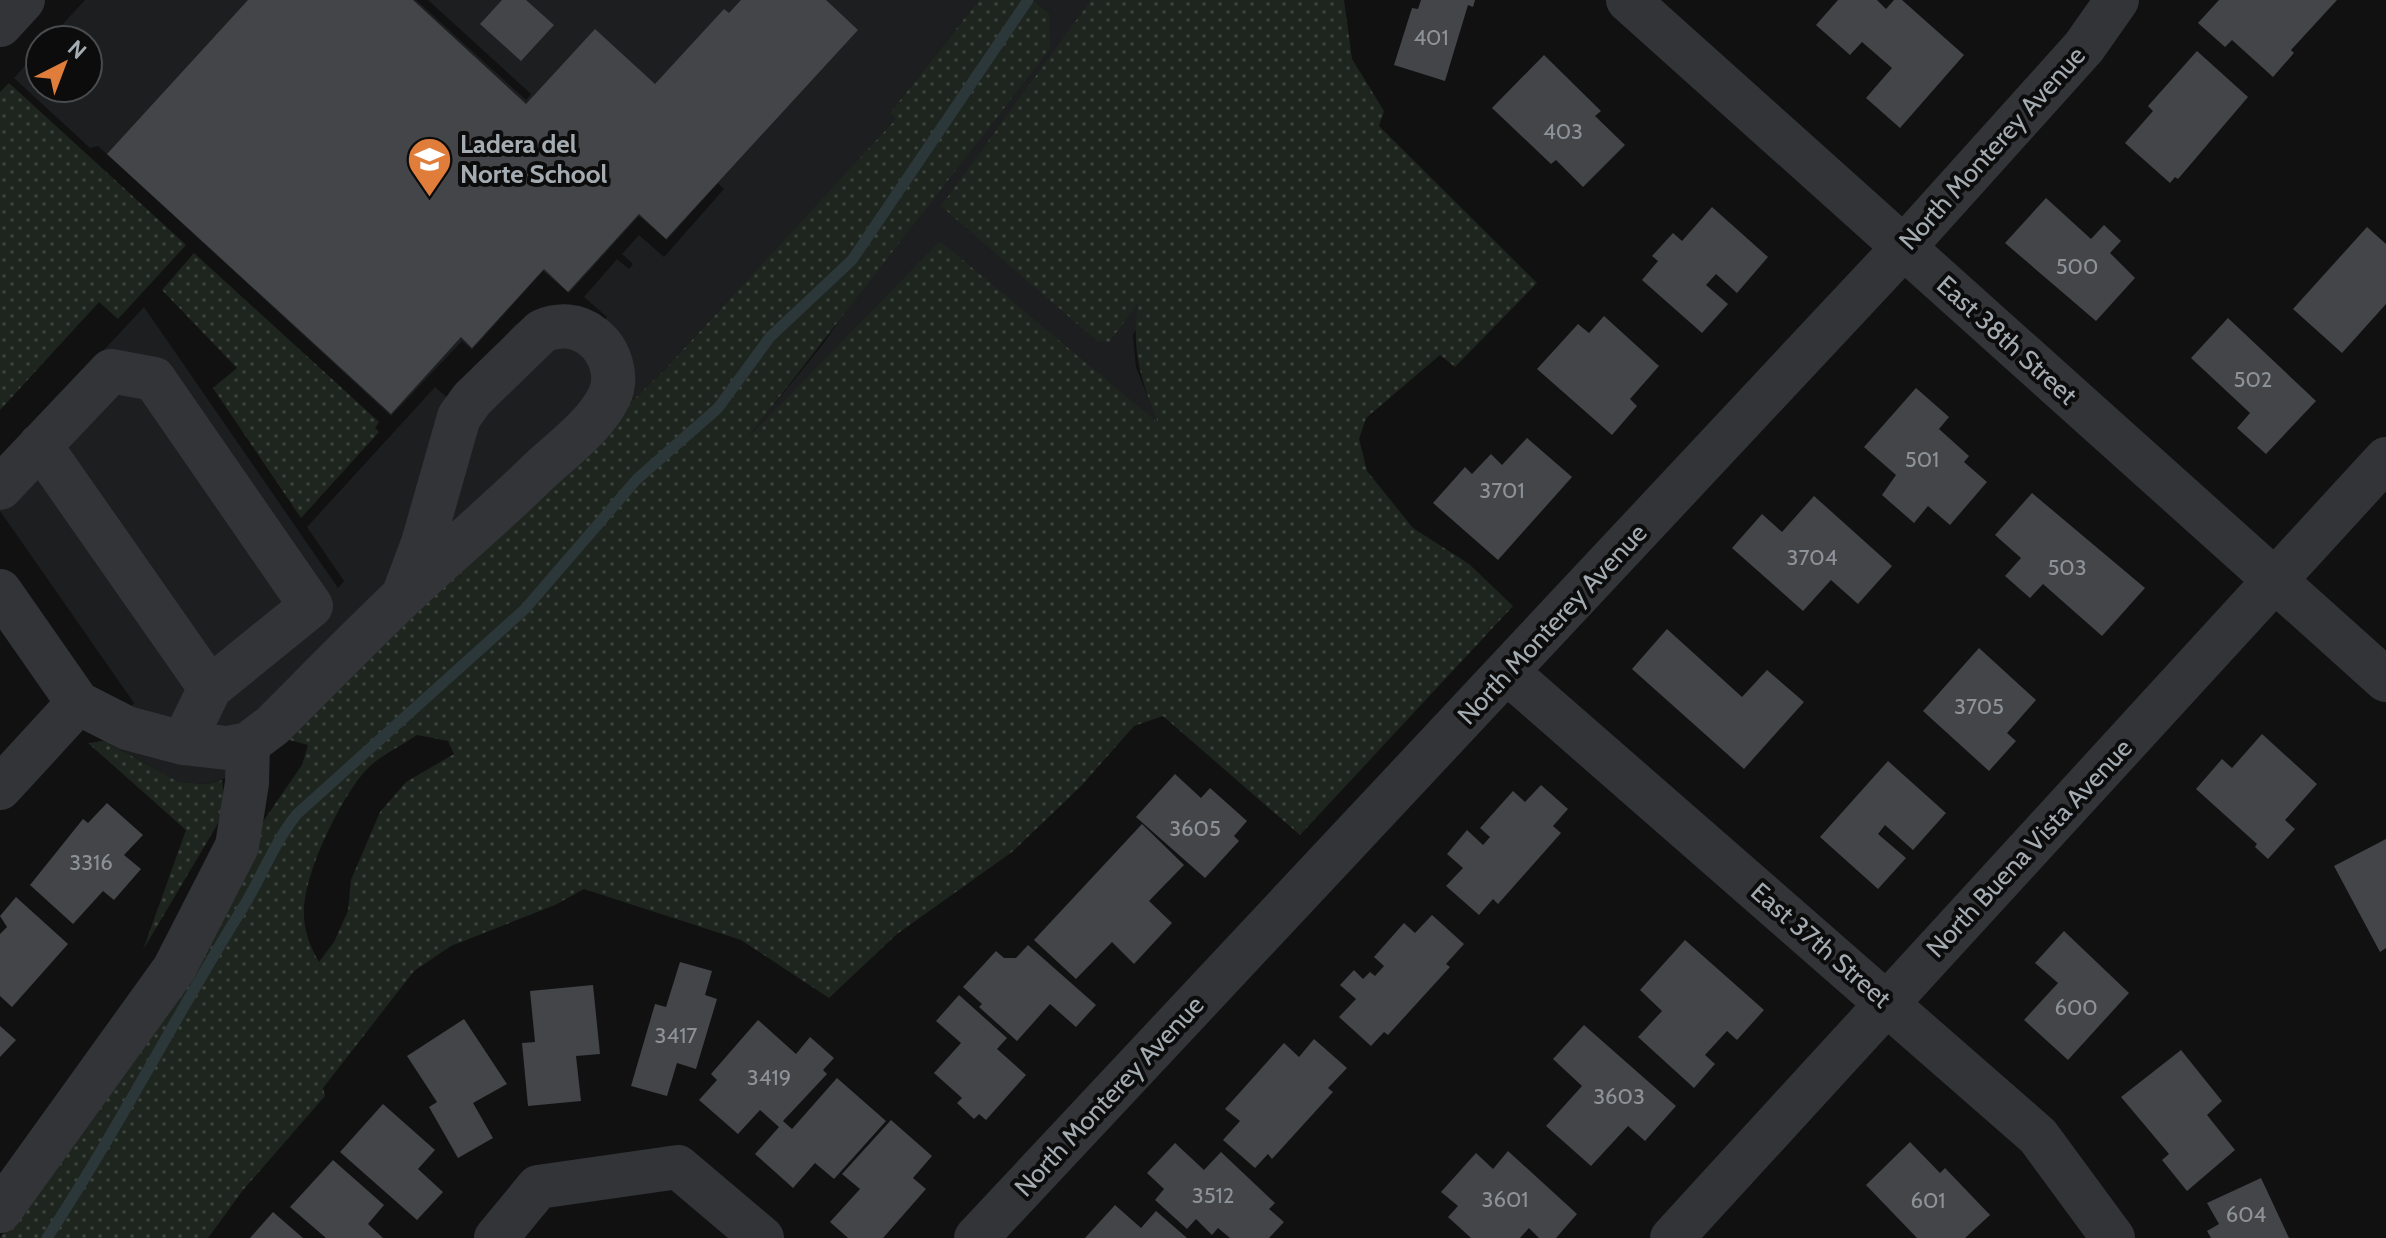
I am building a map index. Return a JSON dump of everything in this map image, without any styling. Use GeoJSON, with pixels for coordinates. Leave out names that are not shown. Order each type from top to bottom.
{"type":"FeatureCollection","features":[{"type":"Feature","properties":{"kind":"street"},"geometry":{"type":"LineString","coordinates":[[0,25],[23,0]]}},
{"type":"Feature","properties":{"kind":"street","name":"East 38th Street"},"geometry":{"type":"LineString","coordinates":[[1628,0],[2386,680]]}},
{"type":"Feature","properties":{"kind":"street","name":"North Monterey Avenue"},"geometry":{"type":"LineString","coordinates":[[976,1238],[1904,247],[2084,47],[2117,0]]}},
{"type":"Feature","properties":{"kind":"street"},"geometry":{"type":"LineString","coordinates":[[0,591],[78,703],[127,728],[183,743],[227,748],[248,744],[272,726],[403,596],[507,503],[595,416],[610,396],[614,373],[607,352],[593,337],[576,328],[556,325],[542,331],[472,399],[459,417],[423,543],[403,596]]}},
{"type":"Feature","properties":{"kind":"street"},"geometry":{"type":"LineString","coordinates":[[0,488],[111,371],[154,379],[311,606],[210,688],[183,743]]}},
{"type":"Feature","properties":{"kind":"street"},"geometry":{"type":"LineString","coordinates":[[40,445],[210,688]]}},
{"type":"Feature","properties":{"kind":"street","name":"North Buena Vista Avenue"},"geometry":{"type":"LineString","coordinates":[[1672,1238],[2386,459]]}},
{"type":"Feature","properties":{"kind":"street","name":"East 37th Street"},"geometry":{"type":"LineString","coordinates":[[1507,672],[2038,1136],[2113,1238]]}},
{"type":"Feature","properties":{"kind":"street"},"geometry":{"type":"LineString","coordinates":[[0,788],[78,703]]}},
{"type":"Feature","properties":{"kind":"street"},"geometry":{"type":"LineString","coordinates":[[0,1211],[122,1045],[181,956],[237,846],[247,783],[248,744]]}},
{"type":"Feature","properties":{"kind":"street"},"geometry":{"type":"LineString","coordinates":[[496,1238],[538,1187],[678,1167],[762,1238]]}},
{"type":"Feature","properties":{"kind":"shaded area"},"geometry":{"type":"Polygon","coordinates":[[[85,0],[416,0],[526,100],[531,94],[428,0],[979,0],[890,113],[897,119],[667,367],[367,658],[232,776],[208,784],[179,782],[104,741],[134,703],[0,511],[0,461],[144,307],[338,588],[344,581],[307,527],[435,387],[449,399],[515,325],[532,314],[605,320],[607,317],[584,297],[617,259],[629,269],[633,264],[622,254],[639,235],[664,257],[724,189],[718,183],[667,240],[639,216],[569,293],[543,271],[472,350],[462,341],[391,416],[98,146],[90,148],[42,104],[104,104],[104,24],[63,24],[85,0]]]}},
{"type":"Feature","properties":{"kind":"shaded area"},"geometry":{"type":"Polygon","coordinates":[[[979,0],[1033,0],[1049,13],[1050,49],[746,440],[940,241],[1158,423],[1139,365],[1136,336],[1138,304],[1109,342],[1097,341],[941,206],[1091,0],[1344,0],[1352,59],[1384,111],[1379,126],[1537,283],[1455,367],[1440,355],[1366,418],[1359,439],[1367,471],[1413,528],[1469,564],[1513,606],[1300,835],[1163,716],[1134,726],[1081,786],[1012,852],[897,934],[829,998],[741,940],[584,889],[555,905],[451,946],[414,971],[323,1088],[325,1096],[243,1190],[208,1238],[0,1238],[140,1039],[260,826],[302,765],[308,745],[286,739],[667,367],[896,119],[890,113],[979,0]],[[417,735],[371,765],[345,799],[324,839],[305,899],[305,928],[319,962],[334,942],[348,911],[351,880],[380,812],[406,782],[454,754],[448,741],[417,735]]]}},
{"type":"Feature","properties":{"kind":"shaded area"},"geometry":{"type":"Polygon","coordinates":[[[1033,0],[1191,0],[1201,218],[1133,335],[1136,367],[1159,425],[738,449],[823,344],[1049,13],[1033,0]]]}},
{"type":"Feature","properties":{"kind":"shaded area"},"geometry":{"type":"Polygon","coordinates":[[[24,67],[24,87],[14,78],[24,67]]]}},
{"type":"Feature","properties":{"kind":"shaded area"},"geometry":{"type":"Polygon","coordinates":[[[9,83],[24,97],[24,104],[32,104],[186,245],[118,319],[99,302],[0,410],[0,92],[9,83]]]}},
{"type":"Feature","properties":{"kind":"shaded area"},"geometry":{"type":"Polygon","coordinates":[[[194,253],[379,422],[375,428],[379,432],[301,518],[213,388],[237,368],[162,290],[194,253]]]}},
{"type":"Feature","properties":{"kind":"shaded area"},"geometry":{"type":"Polygon","coordinates":[[[104,741],[179,782],[208,784],[222,780],[225,803],[217,825],[143,950],[186,830],[88,743],[104,741]]]}},
{"type":"Feature","properties":{"kind":"building","name":"Ladera del Norte School"},"geometry":{"type":"Polygon","coordinates":[[[248,0],[413,0],[526,104],[595,29],[655,84],[724,9],[729,13],[741,0],[826,0],[858,30],[666,239],[639,214],[568,292],[544,269],[472,348],[461,337],[391,414],[107,154],[248,0]]]}},
{"type":"Feature","properties":{"kind":"building"},"geometry":{"type":"Polygon","coordinates":[[[502,0],[526,0],[554,25],[521,61],[480,24],[502,0]]]}},
{"type":"Feature","properties":{"kind":"building"},"geometry":{"type":"Polygon","coordinates":[[[1421,0],[1475,0],[1473,7],[1468,5],[1445,81],[1394,65],[1412,8],[1418,9],[1421,0]]]}},
{"type":"Feature","properties":{"kind":"building"},"geometry":{"type":"Polygon","coordinates":[[[1838,0],[1877,0],[1886,9],[1894,0],[1902,0],[1964,55],[1900,128],[1866,98],[1892,68],[1862,42],[1850,55],[1816,25],[1838,0]]]}},
{"type":"Feature","properties":{"kind":"building"},"geometry":{"type":"Polygon","coordinates":[[[2219,0],[2337,0],[2291,50],[2294,53],[2273,77],[2232,40],[2225,47],[2198,23],[2219,0]]]}},
{"type":"Feature","properties":{"kind":"building"},"geometry":{"type":"Polygon","coordinates":[[[2197,51],[2248,97],[2178,179],[2175,177],[2170,183],[2125,143],[2153,111],[2148,106],[2197,51]]]}},
{"type":"Feature","properties":{"kind":"building"},"geometry":{"type":"Polygon","coordinates":[[[1544,55],[1601,111],[1595,116],[1625,145],[1583,187],[1556,160],[1551,164],[1492,108],[1544,55]]]}},
{"type":"Feature","properties":{"kind":"building"},"geometry":{"type":"Polygon","coordinates":[[[2046,198],[2091,239],[2104,225],[2121,241],[2110,253],[2135,278],[2096,321],[2005,243],[2046,198]]]}},
{"type":"Feature","properties":{"kind":"building"},"geometry":{"type":"Polygon","coordinates":[[[1712,207],[1768,257],[1737,293],[1716,274],[1706,285],[1728,304],[1702,333],[1642,280],[1658,261],[1652,256],[1673,233],[1682,241],[1712,207]]]}},
{"type":"Feature","properties":{"kind":"building"},"geometry":{"type":"Polygon","coordinates":[[[2367,227],[2386,244],[2386,304],[2342,353],[2293,309],[2367,227]]]}},
{"type":"Feature","properties":{"kind":"building"},"geometry":{"type":"Polygon","coordinates":[[[1604,316],[1659,366],[1630,399],[1637,406],[1612,435],[1537,369],[1578,324],[1589,333],[1604,316]]]}},
{"type":"Feature","properties":{"kind":"building"},"geometry":{"type":"Polygon","coordinates":[[[2228,318],[2316,401],[2266,454],[2237,428],[2250,413],[2191,358],[2228,318]]]}},
{"type":"Feature","properties":{"kind":"building"},"geometry":{"type":"Polygon","coordinates":[[[1916,388],[1949,417],[1939,429],[1969,456],[1964,462],[1987,482],[1950,525],[1928,506],[1914,523],[1882,495],[1896,475],[1864,447],[1916,388]]]}},
{"type":"Feature","properties":{"kind":"building"},"geometry":{"type":"Polygon","coordinates":[[[1527,438],[1572,477],[1498,560],[1433,503],[1465,467],[1472,474],[1491,454],[1502,465],[1527,438]]]}},
{"type":"Feature","properties":{"kind":"building"},"geometry":{"type":"Polygon","coordinates":[[[2032,493],[2145,588],[2102,636],[2043,584],[2030,598],[2005,576],[2021,558],[1995,535],[2032,493]]]}},
{"type":"Feature","properties":{"kind":"building"},"geometry":{"type":"Polygon","coordinates":[[[1814,496],[1892,566],[1858,604],[1831,580],[1803,611],[1732,548],[1762,514],[1782,532],[1814,496]]]}},
{"type":"Feature","properties":{"kind":"building"},"geometry":{"type":"Polygon","coordinates":[[[1667,629],[1742,697],[1767,670],[1804,702],[1744,769],[1632,669],[1667,629]]]}},
{"type":"Feature","properties":{"kind":"building"},"geometry":{"type":"Polygon","coordinates":[[[1979,648],[2036,700],[2007,733],[2016,741],[1989,771],[1923,711],[1979,648]]]}},
{"type":"Feature","properties":{"kind":"building"},"geometry":{"type":"Polygon","coordinates":[[[2262,734],[2317,784],[2285,820],[2295,829],[2268,859],[2255,847],[2257,844],[2196,789],[2222,759],[2232,768],[2262,734]]]}},
{"type":"Feature","properties":{"kind":"building"},"geometry":{"type":"Polygon","coordinates":[[[1888,761],[1946,813],[1913,850],[1885,825],[1878,834],[1906,858],[1878,889],[1820,837],[1888,761]]]}},
{"type":"Feature","properties":{"kind":"building"},"geometry":{"type":"Polygon","coordinates":[[[1175,774],[1201,798],[1210,788],[1247,821],[1234,836],[1239,841],[1205,878],[1136,817],[1175,774]]]}},
{"type":"Feature","properties":{"kind":"building"},"geometry":{"type":"Polygon","coordinates":[[[1541,785],[1568,809],[1553,826],[1561,833],[1498,904],[1493,899],[1479,915],[1446,886],[1463,868],[1447,854],[1467,830],[1483,845],[1490,837],[1480,828],[1513,791],[1525,802],[1541,785]]]}},
{"type":"Feature","properties":{"kind":"building"},"geometry":{"type":"Polygon","coordinates":[[[107,803],[143,835],[124,855],[141,869],[114,900],[103,891],[73,924],[30,885],[83,819],[88,823],[107,803]]]}},
{"type":"Feature","properties":{"kind":"building"},"geometry":{"type":"Polygon","coordinates":[[[1142,824],[1184,865],[1149,901],[1172,923],[1134,964],[1112,942],[1076,979],[1034,940],[1142,824]]]}},
{"type":"Feature","properties":{"kind":"building"},"geometry":{"type":"Polygon","coordinates":[[[2386,839],[2386,948],[2380,952],[2334,866],[2386,839]]]}},
{"type":"Feature","properties":{"kind":"building"},"geometry":{"type":"Polygon","coordinates":[[[16,897],[68,944],[12,1007],[0,996],[0,934],[7,927],[0,916],[16,897]]]}},
{"type":"Feature","properties":{"kind":"building"},"geometry":{"type":"Polygon","coordinates":[[[1432,915],[1464,944],[1446,964],[1450,967],[1388,1035],[1384,1032],[1371,1046],[1339,1017],[1356,999],[1340,985],[1354,970],[1363,979],[1370,972],[1375,976],[1384,966],[1374,957],[1404,923],[1415,933],[1432,915]]]}},
{"type":"Feature","properties":{"kind":"building"},"geometry":{"type":"Polygon","coordinates":[[[2064,931],[2129,993],[2068,1060],[2024,1020],[2058,983],[2035,963],[2064,931]]]}},
{"type":"Feature","properties":{"kind":"building"},"geometry":{"type":"Polygon","coordinates":[[[1685,940],[1764,1010],[1737,1040],[1727,1031],[1705,1055],[1715,1064],[1694,1088],[1638,1037],[1662,1011],[1640,990],[1685,940]]]}},
{"type":"Feature","properties":{"kind":"building"},"geometry":{"type":"Polygon","coordinates":[[[1028,945],[1096,1005],[1076,1027],[1050,1004],[1017,1041],[979,1007],[982,1004],[963,987],[996,951],[1004,958],[1016,958],[1028,945]]]}},
{"type":"Feature","properties":{"kind":"building"},"geometry":{"type":"Polygon","coordinates":[[[680,962],[712,971],[705,995],[717,999],[696,1069],[677,1063],[667,1096],[631,1086],[655,1004],[666,1007],[680,962]]]}},
{"type":"Feature","properties":{"kind":"building"},"geometry":{"type":"Polygon","coordinates":[[[593,985],[600,1054],[576,1056],[581,1101],[528,1106],[522,1043],[535,1042],[530,991],[593,985]]]}},
{"type":"Feature","properties":{"kind":"building"},"geometry":{"type":"Polygon","coordinates":[[[959,995],[1007,1038],[997,1049],[1026,1075],[986,1120],[979,1114],[974,1119],[957,1103],[962,1098],[934,1073],[961,1043],[936,1021],[959,995]]]}},
{"type":"Feature","properties":{"kind":"building"},"geometry":{"type":"Polygon","coordinates":[[[464,1019],[507,1084],[473,1103],[493,1138],[458,1158],[429,1107],[437,1102],[407,1056],[464,1019]]]}},
{"type":"Feature","properties":{"kind":"building"},"geometry":{"type":"Polygon","coordinates":[[[758,1020],[796,1054],[810,1037],[834,1058],[823,1070],[827,1074],[783,1121],[792,1129],[837,1078],[886,1121],[834,1179],[815,1163],[793,1188],[755,1154],[779,1127],[760,1110],[738,1134],[699,1100],[717,1080],[711,1074],[758,1020]]]}},
{"type":"Feature","properties":{"kind":"building"},"geometry":{"type":"Polygon","coordinates":[[[1584,1025],[1676,1106],[1645,1141],[1628,1126],[1591,1166],[1546,1126],[1582,1086],[1553,1059],[1584,1025]]]}},
{"type":"Feature","properties":{"kind":"building"},"geometry":{"type":"Polygon","coordinates":[[[0,1026],[16,1040],[0,1057],[0,1026]]]}},
{"type":"Feature","properties":{"kind":"building"},"geometry":{"type":"Polygon","coordinates":[[[1314,1039],[1347,1068],[1328,1088],[1333,1092],[1272,1159],[1268,1154],[1255,1168],[1223,1140],[1240,1121],[1225,1109],[1284,1043],[1299,1057],[1314,1039]]]}},
{"type":"Feature","properties":{"kind":"building"},"geometry":{"type":"Polygon","coordinates":[[[2181,1050],[2222,1101],[2207,1115],[2235,1150],[2187,1191],[2162,1160],[2169,1154],[2121,1097],[2181,1050]]]}},
{"type":"Feature","properties":{"kind":"building"},"geometry":{"type":"Polygon","coordinates":[[[383,1104],[435,1150],[418,1169],[443,1192],[417,1220],[340,1152],[383,1104]]]}},
{"type":"Feature","properties":{"kind":"building"},"geometry":{"type":"Polygon","coordinates":[[[891,1120],[932,1156],[913,1178],[926,1189],[883,1238],[848,1238],[830,1222],[860,1189],[842,1174],[891,1120]]]}},
{"type":"Feature","properties":{"kind":"building"},"geometry":{"type":"Polygon","coordinates":[[[1910,1142],[1940,1173],[1945,1168],[1990,1215],[1965,1238],[1917,1238],[1866,1185],[1910,1142]]]}},
{"type":"Feature","properties":{"kind":"building"},"geometry":{"type":"Polygon","coordinates":[[[1175,1143],[1204,1170],[1221,1152],[1275,1203],[1269,1209],[1284,1222],[1269,1238],[1230,1238],[1218,1228],[1212,1235],[1196,1219],[1187,1229],[1155,1200],[1164,1189],[1147,1173],[1175,1143]]]}},
{"type":"Feature","properties":{"kind":"building"},"geometry":{"type":"Polygon","coordinates":[[[1508,1151],[1577,1214],[1556,1238],[1539,1238],[1529,1228],[1520,1238],[1471,1238],[1448,1217],[1458,1206],[1441,1192],[1476,1153],[1493,1169],[1508,1151]]]}},
{"type":"Feature","properties":{"kind":"building"},"geometry":{"type":"Polygon","coordinates":[[[333,1160],[384,1205],[368,1224],[383,1238],[326,1238],[290,1207],[333,1160]]]}},
{"type":"Feature","properties":{"kind":"building"},"geometry":{"type":"Polygon","coordinates":[[[2261,1178],[2289,1238],[2211,1238],[2207,1231],[2219,1224],[2207,1203],[2261,1178]]]}},
{"type":"Feature","properties":{"kind":"building"},"geometry":{"type":"Polygon","coordinates":[[[1115,1205],[1141,1228],[1156,1211],[1187,1238],[1085,1238],[1115,1205]]]}},
{"type":"Feature","properties":{"kind":"building"},"geometry":{"type":"Polygon","coordinates":[[[273,1212],[303,1238],[250,1238],[273,1212]]]}},
{"type":"Feature","properties":{"kind":"waterway"},"geometry":{"type":"LineString","coordinates":[[47,1238],[98,1157],[297,814],[525,609],[637,479],[718,408],[770,337],[852,260],[1028,0]]}},
{"type":"Feature","properties":{"kind":"place","name":"Ladera del Norte School"},"geometry":{"type":"Point","coordinates":[429,198]}}]}
